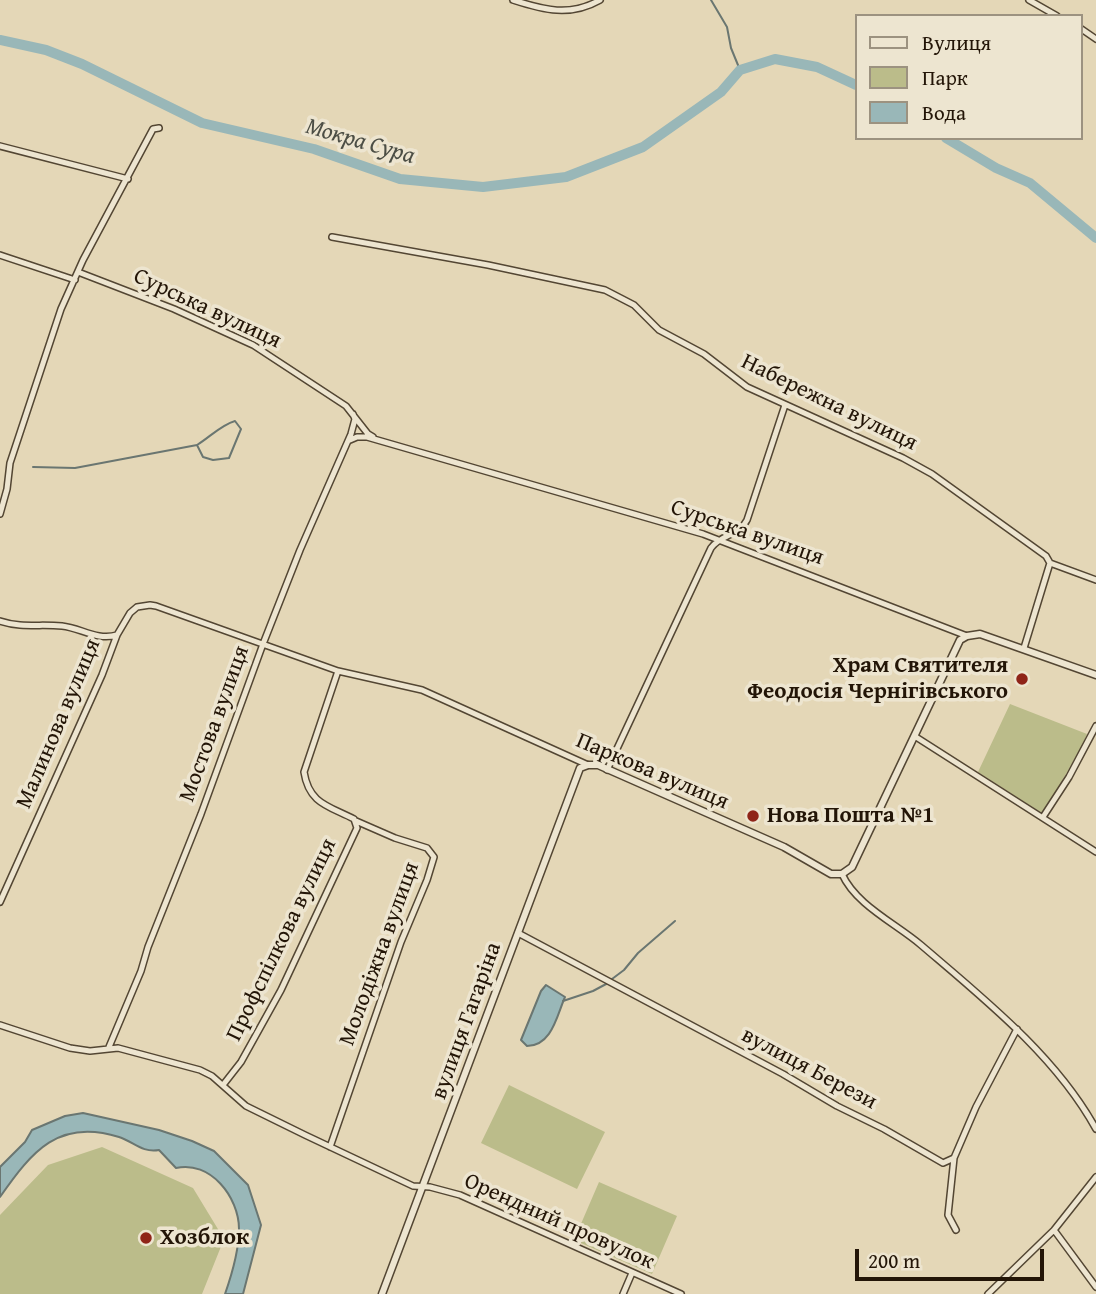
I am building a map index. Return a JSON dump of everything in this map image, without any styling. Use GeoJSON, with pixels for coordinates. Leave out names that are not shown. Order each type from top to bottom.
{"type":"FeatureCollection","features":[{"type":"Feature","properties":{"kind":"street"},"geometry":{"type":"LineString","coordinates":[[513,0],[563,12],[582,9],[600,0]]}},
{"type":"Feature","properties":{"kind":"street"},"geometry":{"type":"LineString","coordinates":[[1029,0],[1054,14]]}},
{"type":"Feature","properties":{"kind":"street"},"geometry":{"type":"LineString","coordinates":[[0,514],[14,450],[61,309],[149,135],[159,128]]}},
{"type":"Feature","properties":{"kind":"street"},"geometry":{"type":"LineString","coordinates":[[0,146],[128,179]]}},
{"type":"Feature","properties":{"kind":"street","name":"Набережна вулиця"},"geometry":{"type":"LineString","coordinates":[[332,237],[488,265],[605,290],[634,305],[659,330],[704,354],[747,387],[903,458],[932,474],[1046,555],[1050,563],[1096,580]]}},
{"type":"Feature","properties":{"kind":"street"},"geometry":{"type":"LineString","coordinates":[[0,256],[75,280]]}},
{"type":"Feature","properties":{"kind":"street","name":"Сурська вулиця"},"geometry":{"type":"LineString","coordinates":[[78,272],[174,309],[253,345],[333,396],[354,414],[368,434],[379,441]]}},
{"type":"Feature","properties":{"kind":"street"},"geometry":{"type":"LineString","coordinates":[[607,769],[711,548],[718,540],[739,531],[747,520],[785,405]]}},
{"type":"Feature","properties":{"kind":"street","name":"Мостова вулиця"},"geometry":{"type":"LineString","coordinates":[[109,1047],[201,814],[263,644],[353,427],[354,414]]}},
{"type":"Feature","properties":{"kind":"street","name":"Сурська вулиця"},"geometry":{"type":"LineString","coordinates":[[345,446],[357,437],[379,441],[603,504],[718,540],[839,584],[967,636],[980,634],[1096,675]]}},
{"type":"Feature","properties":{"kind":"street"},"geometry":{"type":"LineString","coordinates":[[1024,648],[1050,563]]}},
{"type":"Feature","properties":{"kind":"street","name":"Паркова вулиця"},"geometry":{"type":"LineString","coordinates":[[143,605],[156,606],[338,671],[422,690],[588,765],[598,765],[784,847],[831,874],[842,874]]}},
{"type":"Feature","properties":{"kind":"street","name":"Малинова вулиця"},"geometry":{"type":"LineString","coordinates":[[0,902],[102,676],[117,635],[130,613],[143,605]]}},
{"type":"Feature","properties":{"kind":"street"},"geometry":{"type":"LineString","coordinates":[[0,621],[14,626],[62,626],[100,638],[117,635]]}},
{"type":"Feature","properties":{"kind":"street"},"geometry":{"type":"LineString","coordinates":[[967,636],[955,647],[916,737],[852,867],[842,874],[848,886],[864,901],[918,942],[1017,1029],[1071,1092],[1096,1129]]}},
{"type":"Feature","properties":{"kind":"street","name":"Профспілкова вулиця"},"geometry":{"type":"LineString","coordinates":[[223,1085],[241,1062],[281,990],[356,830],[356,821],[320,803],[312,795],[304,772],[338,671]]}},
{"type":"Feature","properties":{"kind":"street"},"geometry":{"type":"LineString","coordinates":[[1043,817],[1069,777],[1096,726]]}},
{"type":"Feature","properties":{"kind":"street"},"geometry":{"type":"LineString","coordinates":[[916,737],[1096,852]]}},
{"type":"Feature","properties":{"kind":"street","name":"вулиця Гагаріна"},"geometry":{"type":"LineString","coordinates":[[382,1294],[576,774],[580,768],[588,765]]}},
{"type":"Feature","properties":{"kind":"street","name":"Молодіжна вулиця"},"geometry":{"type":"LineString","coordinates":[[330,1146],[401,942],[434,857],[427,848],[356,821]]}},
{"type":"Feature","properties":{"kind":"street","name":"вулиця Берези"},"geometry":{"type":"LineString","coordinates":[[518,933],[783,1074],[939,1162],[947,1163],[954,1158]]}},
{"type":"Feature","properties":{"kind":"street"},"geometry":{"type":"LineString","coordinates":[[0,1025],[69,1048],[89,1051],[109,1047],[200,1070],[212,1076],[246,1106],[422,1188]]}},
{"type":"Feature","properties":{"kind":"street"},"geometry":{"type":"LineString","coordinates":[[956,1230],[948,1215],[954,1158],[976,1107],[1017,1029]]}},
{"type":"Feature","properties":{"kind":"street"},"geometry":{"type":"LineString","coordinates":[[988,1294],[1054,1230],[1096,1177]]}},
{"type":"Feature","properties":{"kind":"street","name":"Орендний провулок"},"geometry":{"type":"LineString","coordinates":[[422,1188],[430,1187],[460,1195],[681,1294]]}},
{"type":"Feature","properties":{"kind":"street"},"geometry":{"type":"LineString","coordinates":[[1054,1230],[1096,1287]]}},
{"type":"Feature","properties":{"kind":"street"},"geometry":{"type":"LineString","coordinates":[[623,1294],[632,1273]]}},
{"type":"Feature","properties":{"kind":"green space"},"geometry":{"type":"Polygon","coordinates":[[[1010,704],[1087,734],[1043,814],[978,772],[1010,704]]]}},
{"type":"Feature","properties":{"kind":"green space"},"geometry":{"type":"Polygon","coordinates":[[[509,1085],[605,1132],[577,1189],[481,1143],[509,1085]]]}},
{"type":"Feature","properties":{"kind":"green space"},"geometry":{"type":"Polygon","coordinates":[[[102,1147],[193,1188],[224,1239],[202,1294],[0,1294],[0,1215],[48,1165],[102,1147]]]}},
{"type":"Feature","properties":{"kind":"green space"},"geometry":{"type":"Polygon","coordinates":[[[599,1182],[677,1216],[652,1274],[574,1240],[599,1182]]]}},
{"type":"Feature","properties":{"kind":"water"},"geometry":{"type":"Polygon","coordinates":[[[546,985],[565,997],[548,1035],[535,1045],[527,1046],[521,1040],[546,985]]]}},
{"type":"Feature","properties":{"kind":"water"},"geometry":{"type":"Polygon","coordinates":[[[83,1113],[159,1130],[192,1141],[214,1151],[248,1185],[261,1225],[243,1294],[225,1294],[235,1262],[239,1229],[238,1217],[228,1194],[211,1175],[188,1167],[176,1168],[159,1150],[143,1149],[119,1137],[98,1132],[63,1136],[36,1153],[0,1197],[0,1167],[25,1142],[32,1130],[65,1116],[83,1113]]]}},
{"type":"Feature","properties":{"kind":"waterway"},"geometry":{"type":"LineString","coordinates":[[711,0],[727,27],[731,48],[740,70]]}},
{"type":"Feature","properties":{"kind":"waterway","name":"Мокра Сура"},"geometry":{"type":"LineString","coordinates":[[0,40],[46,50],[82,64],[202,123],[314,149],[400,179],[483,187],[566,177],[643,147],[721,92],[740,70],[775,59],[817,67],[855,85]]}},
{"type":"Feature","properties":{"kind":"waterway","name":"Мокра Сура"},"geometry":{"type":"LineString","coordinates":[[949,140],[996,168],[1030,183],[1096,238]]}},
{"type":"Feature","properties":{"kind":"waterway"},"geometry":{"type":"LineString","coordinates":[[33,467],[75,468],[197,445],[235,421],[241,429],[229,458],[213,460],[203,457],[197,445]]}},
{"type":"Feature","properties":{"kind":"waterway"},"geometry":{"type":"LineString","coordinates":[[612,979],[675,921]]}},
{"type":"Feature","properties":{"kind":"waterway"},"geometry":{"type":"LineString","coordinates":[[563,1001],[608,983]]}},
{"type":"Feature","properties":{"kind":"place","name":"Храм Святителя Феодосія Чернігівського"},"geometry":{"type":"Point","coordinates":[1022,679]}},
{"type":"Feature","properties":{"kind":"place","name":"Нова Пошта №1"},"geometry":{"type":"Point","coordinates":[753,816]}},
{"type":"Feature","properties":{"kind":"place","name":"Хозблок"},"geometry":{"type":"Point","coordinates":[146,1238]}}]}
